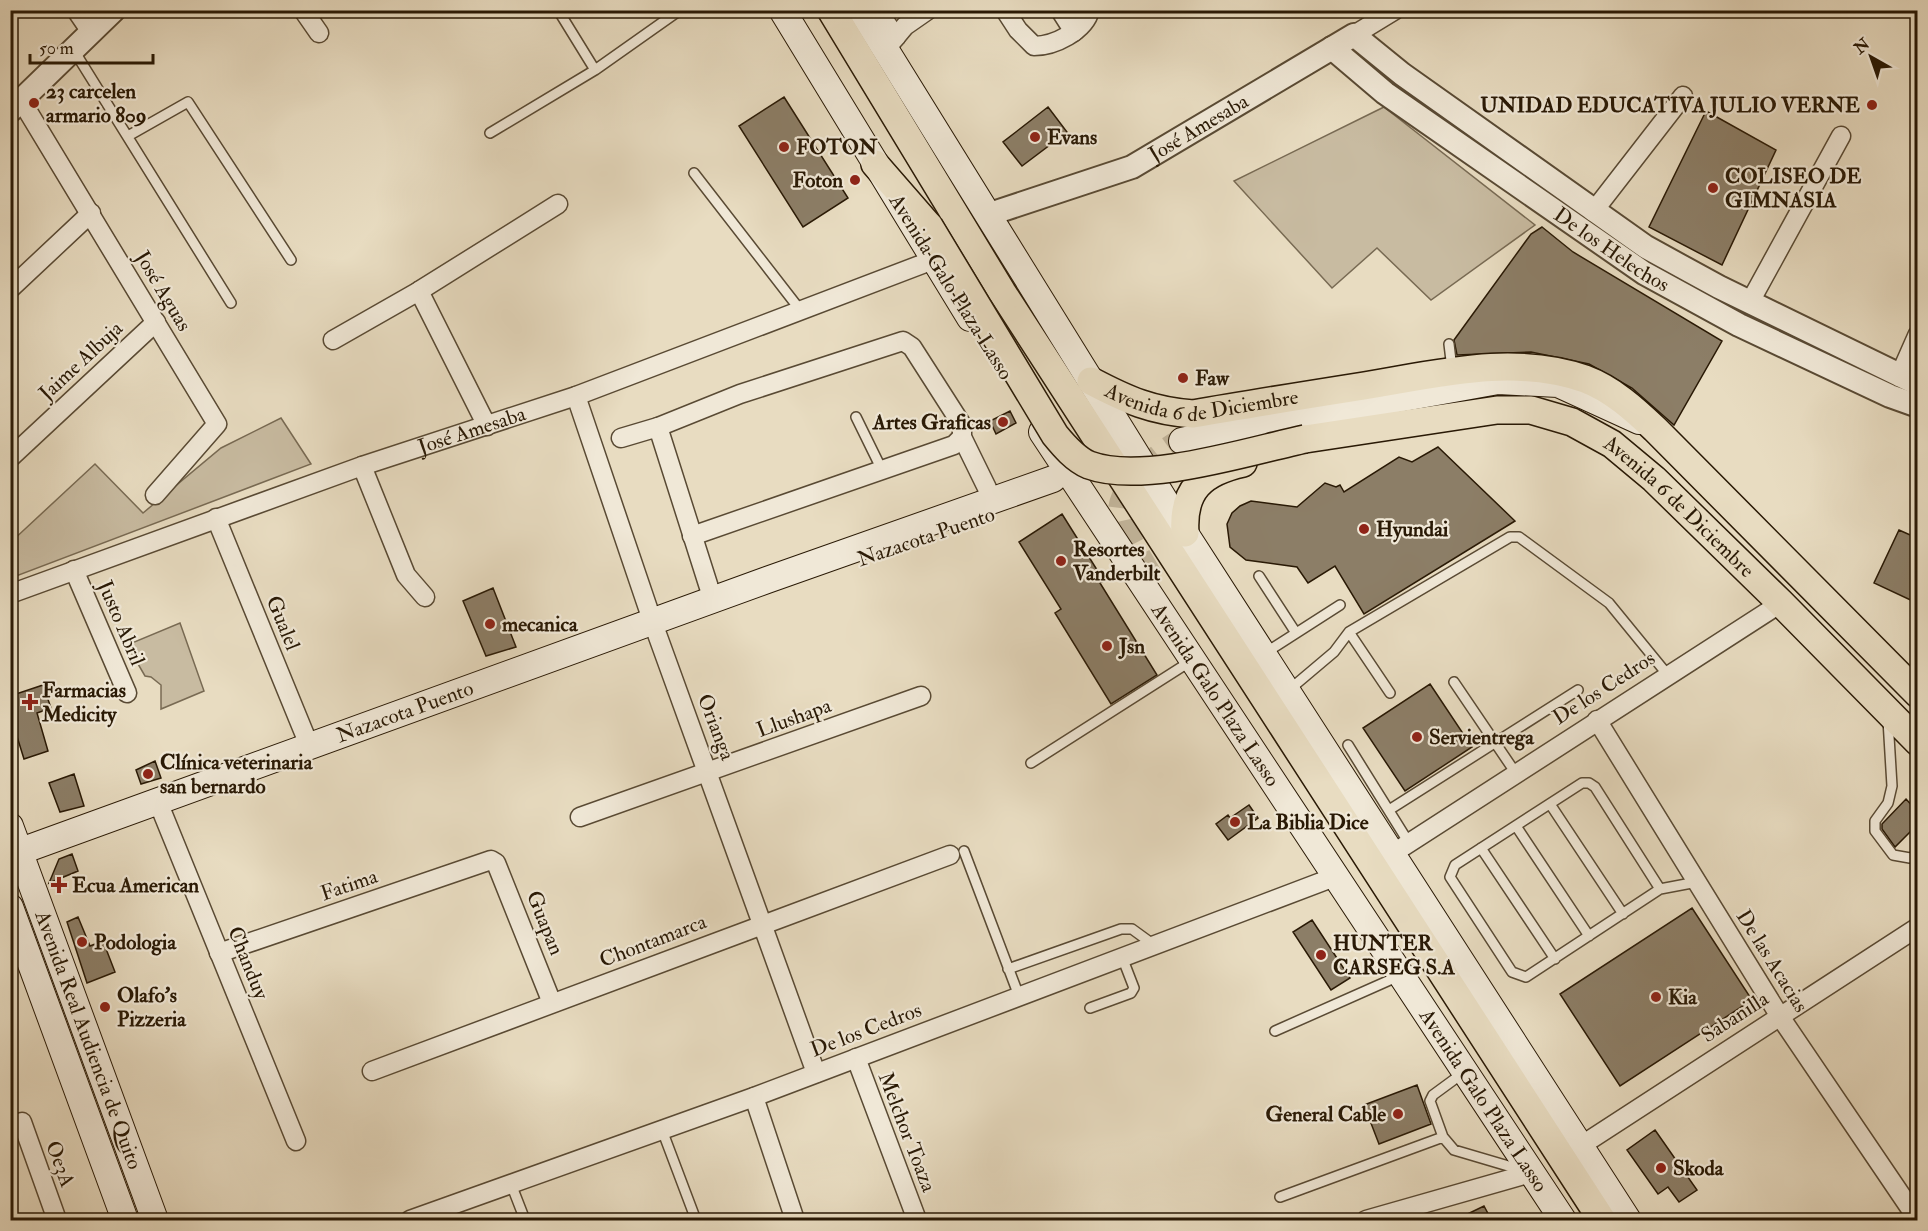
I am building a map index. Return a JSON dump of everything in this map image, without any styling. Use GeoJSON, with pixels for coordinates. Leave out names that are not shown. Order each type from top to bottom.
{"type":"FeatureCollection","features":[{"type":"Feature","properties":{"kind":"main road","name":"Avenida Galo Plaza Lasso"},"geometry":{"type":"LineString","coordinates":[[782,10],[933,260],[1083,496],[1337,876],[1563,1221]]}},
{"type":"Feature","properties":{"kind":"main road","name":"Avenida Galo Plaza Lasso"},"geometry":{"type":"LineString","coordinates":[[812,10],[993,303],[1582,1221]]}},
{"type":"Feature","properties":{"kind":"main road","name":"Avenida Galo Plaza Lasso"},"geometry":{"type":"LineString","coordinates":[[831,10],[1002,292],[1602,1221]]}},
{"type":"Feature","properties":{"kind":"main road"},"geometry":{"type":"LineString","coordinates":[[867,11],[890,43],[987,215],[1185,533],[1287,691],[1401,848],[1579,1148],[1628,1221]]}},
{"type":"Feature","properties":{"kind":"main road"},"geometry":{"type":"LineString","coordinates":[[875,164],[929,226],[1055,435],[1065,447],[1088,464],[1128,472],[1157,471],[1305,438],[1377,429]]}},
{"type":"Feature","properties":{"kind":"main road","name":"Avenida 6 de Diciembre"},"geometry":{"type":"LineString","coordinates":[[1091,381],[1130,401],[1156,411],[1192,414],[1452,371],[1502,366],[1563,372],[1587,380],[1607,390],[1633,408],[1917,694]]}},
{"type":"Feature","properties":{"kind":"main road","name":"Avenida 6 de Diciembre"},"geometry":{"type":"LineString","coordinates":[[1182,441],[1254,425],[1498,381],[1558,384],[1655,429]]}},
{"type":"Feature","properties":{"kind":"main road","name":"Avenida 6 de Diciembre"},"geometry":{"type":"LineString","coordinates":[[1377,429],[1497,410],[1531,410],[1572,422],[1612,444],[1654,479],[1781,603],[1917,742]]}},
{"type":"Feature","properties":{"kind":"main road"},"geometry":{"type":"LineString","coordinates":[[1185,533],[1184,513],[1188,498],[1194,488],[1212,473],[1225,467],[1305,451],[1377,429]]}},
{"type":"Feature","properties":{"kind":"main road"},"geometry":{"type":"LineString","coordinates":[[767,580],[795,559],[1035,471],[1052,447]]}},
{"type":"Feature","properties":{"kind":"main road","name":"Nazacota Puento"},"geometry":{"type":"LineString","coordinates":[[15,854],[767,580],[1053,480]]}},
{"type":"Feature","properties":{"kind":"main road","name":"Nazacota Puento"},"geometry":{"type":"LineString","coordinates":[[767,580],[802,578],[1064,490],[1083,496]]}},
{"type":"Feature","properties":{"kind":"main road"},"geometry":{"type":"LineString","coordinates":[[1154,583],[1267,772]]}},
{"type":"Feature","properties":{"kind":"main road","name":"Avenida Real Audiencia de Quito"},"geometry":{"type":"LineString","coordinates":[[10,826],[15,854],[155,1221]]}},
{"type":"Feature","properties":{"kind":"main road","name":"Avenida Real Audiencia de Quito"},"geometry":{"type":"LineString","coordinates":[[10,907],[125,1221]]}},
{"type":"Feature","properties":{"kind":"street"},"geometry":{"type":"LineString","coordinates":[[76,10],[91,33]]}},
{"type":"Feature","properties":{"kind":"street"},"geometry":{"type":"LineString","coordinates":[[16,106],[114,10]]}},
{"type":"Feature","properties":{"kind":"street"},"geometry":{"type":"LineString","coordinates":[[303,10],[319,33]]}},
{"type":"Feature","properties":{"kind":"street"},"geometry":{"type":"LineString","coordinates":[[890,43],[905,26],[928,10]]}},
{"type":"Feature","properties":{"kind":"street"},"geometry":{"type":"LineString","coordinates":[[1005,10],[1018,30],[1034,46],[1047,46],[1074,32],[1090,10]]}},
{"type":"Feature","properties":{"kind":"street"},"geometry":{"type":"LineString","coordinates":[[1060,10],[1074,32]]}},
{"type":"Feature","properties":{"kind":"street","name":"José Amesaba"},"geometry":{"type":"LineString","coordinates":[[987,215],[1132,167],[1395,10]]}},
{"type":"Feature","properties":{"kind":"street","name":"De los Helechos"},"geometry":{"type":"LineString","coordinates":[[1354,35],[1402,74],[1593,212],[1646,247],[1750,302],[1908,380]]}},
{"type":"Feature","properties":{"kind":"street","name":"De los Helechos"},"geometry":{"type":"LineString","coordinates":[[1332,48],[1385,93],[1644,273],[1739,325],[1890,396],[1917,406]]}},
{"type":"Feature","properties":{"kind":"street"},"geometry":{"type":"LineString","coordinates":[[1385,93],[1402,74]]}},
{"type":"Feature","properties":{"kind":"street"},"geometry":{"type":"LineString","coordinates":[[1593,212],[1683,96]]}},
{"type":"Feature","properties":{"kind":"street","name":"José Aguas"},"geometry":{"type":"LineString","coordinates":[[16,106],[91,213],[217,424],[154,495]]}},
{"type":"Feature","properties":{"kind":"street"},"geometry":{"type":"LineString","coordinates":[[1750,302],[1841,136]]}},
{"type":"Feature","properties":{"kind":"street"},"geometry":{"type":"LineString","coordinates":[[333,340],[419,291],[558,204]]}},
{"type":"Feature","properties":{"kind":"street"},"geometry":{"type":"LineString","coordinates":[[10,289],[91,213]]}},
{"type":"Feature","properties":{"kind":"street","name":"José Amesaba"},"geometry":{"type":"LineString","coordinates":[[10,594],[362,466],[576,396],[802,312],[933,260]]}},
{"type":"Feature","properties":{"kind":"street"},"geometry":{"type":"LineString","coordinates":[[419,291],[487,426]]}},
{"type":"Feature","properties":{"kind":"street","name":"Jaime Albuja"},"geometry":{"type":"LineString","coordinates":[[10,458],[156,322]]}},
{"type":"Feature","properties":{"kind":"street"},"geometry":{"type":"LineString","coordinates":[[1908,380],[1917,334]]}},
{"type":"Feature","properties":{"kind":"street"},"geometry":{"type":"LineString","coordinates":[[621,438],[658,427],[740,394],[903,341],[912,347],[962,425],[962,437],[987,488]]}},
{"type":"Feature","properties":{"kind":"street","name":"Orianga"},"geometry":{"type":"LineString","coordinates":[[576,396],[653,623],[709,772],[816,1073]]}},
{"type":"Feature","properties":{"kind":"street"},"geometry":{"type":"LineString","coordinates":[[658,427],[713,600]]}},
{"type":"Feature","properties":{"kind":"street"},"geometry":{"type":"LineString","coordinates":[[692,536],[954,445],[962,437]]}},
{"type":"Feature","properties":{"kind":"street"},"geometry":{"type":"LineString","coordinates":[[362,466],[406,575],[425,597]]}},
{"type":"Feature","properties":{"kind":"street","name":"Gualel"},"geometry":{"type":"LineString","coordinates":[[216,518],[309,746]]}},
{"type":"Feature","properties":{"kind":"street","name":"Justo Abril"},"geometry":{"type":"LineString","coordinates":[[74,570],[127,693]]}},
{"type":"Feature","properties":{"kind":"street","name":"De los Cedros"},"geometry":{"type":"LineString","coordinates":[[1401,848],[1667,674],[1781,603]]}},
{"type":"Feature","properties":{"kind":"street","name":"Llushapa"},"geometry":{"type":"LineString","coordinates":[[580,817],[921,696]]}},
{"type":"Feature","properties":{"kind":"street","name":"De las Acacias"},"geometry":{"type":"LineString","coordinates":[[1597,720],[1779,1015],[1917,1220]]}},
{"type":"Feature","properties":{"kind":"street","name":"Chanduy"},"geometry":{"type":"LineString","coordinates":[[158,802],[296,1141]]}},
{"type":"Feature","properties":{"kind":"street","name":"Chontamarca"},"geometry":{"type":"LineString","coordinates":[[372,1071],[957,853]]}},
{"type":"Feature","properties":{"kind":"street","name":"Fatima"},"geometry":{"type":"LineString","coordinates":[[219,953],[494,860]]}},
{"type":"Feature","properties":{"kind":"street","name":"Guapan"},"geometry":{"type":"LineString","coordinates":[[494,860],[552,1003]]}},
{"type":"Feature","properties":{"kind":"street","name":"De los Cedros"},"geometry":{"type":"LineString","coordinates":[[411,1220],[754,1097],[1337,876]]}},
{"type":"Feature","properties":{"kind":"street","name":"Sabanilla"},"geometry":{"type":"LineString","coordinates":[[1579,1148],[1779,1015],[1917,927]]}},
{"type":"Feature","properties":{"kind":"street","name":"Melchor Toaza"},"geometry":{"type":"LineString","coordinates":[[856,1058],[917,1221]]}},
{"type":"Feature","properties":{"kind":"street"},"geometry":{"type":"LineString","coordinates":[[754,1097],[795,1221]]}},
{"type":"Feature","properties":{"kind":"street","name":"Oe3A"},"geometry":{"type":"LineString","coordinates":[[22,1122],[57,1221]]}},
{"type":"Feature","properties":{"kind":"street"},"geometry":{"type":"LineString","coordinates":[[1371,1220],[1531,1173]]}},
{"type":"Feature","properties":{"kind":"lane"},"geometry":{"type":"LineString","coordinates":[[558,10],[595,69]]}},
{"type":"Feature","properties":{"kind":"lane"},"geometry":{"type":"LineString","coordinates":[[490,133],[595,69],[680,10]]}},
{"type":"Feature","properties":{"kind":"lane"},"geometry":{"type":"LineString","coordinates":[[74,49],[231,303]]}},
{"type":"Feature","properties":{"kind":"lane"},"geometry":{"type":"LineString","coordinates":[[128,136],[188,102],[291,260]]}},
{"type":"Feature","properties":{"kind":"lane"},"geometry":{"type":"LineString","coordinates":[[694,172],[802,312]]}},
{"type":"Feature","properties":{"kind":"lane"},"geometry":{"type":"LineString","coordinates":[[1449,344],[1452,371]]}},
{"type":"Feature","properties":{"kind":"lane"},"geometry":{"type":"LineString","coordinates":[[856,417],[882,470]]}},
{"type":"Feature","properties":{"kind":"lane"},"geometry":{"type":"LineString","coordinates":[[1287,691],[1334,652],[1349,632],[1502,539],[1519,537],[1609,603],[1667,674]]}},
{"type":"Feature","properties":{"kind":"lane"},"geometry":{"type":"LineString","coordinates":[[1259,576],[1296,633]]}},
{"type":"Feature","properties":{"kind":"lane"},"geometry":{"type":"LineString","coordinates":[[1263,654],[1340,605]]}},
{"type":"Feature","properties":{"kind":"lane"},"geometry":{"type":"LineString","coordinates":[[1349,632],[1390,693]]}},
{"type":"Feature","properties":{"kind":"lane"},"geometry":{"type":"LineString","coordinates":[[1031,763],[1192,661]]}},
{"type":"Feature","properties":{"kind":"lane"},"geometry":{"type":"LineString","coordinates":[[1454,682],[1515,772]]}},
{"type":"Feature","properties":{"kind":"lane"},"geometry":{"type":"LineString","coordinates":[[1389,810],[1578,690]]}},
{"type":"Feature","properties":{"kind":"lane"},"geometry":{"type":"LineString","coordinates":[[1887,711],[1892,786],[1888,803],[1875,820],[1875,831],[1893,855],[1910,858],[1917,855]]}},
{"type":"Feature","properties":{"kind":"lane"},"geometry":{"type":"LineString","coordinates":[[1348,745],[1389,810],[1401,848]]}},
{"type":"Feature","properties":{"kind":"lane"},"geometry":{"type":"LineString","coordinates":[[1660,889],[1595,787],[1589,783],[1582,783],[1480,848],[1455,865],[1450,877],[1512,972],[1526,977],[1660,889],[1697,882]]}},
{"type":"Feature","properties":{"kind":"lane"},"geometry":{"type":"LineString","coordinates":[[1550,804],[1623,914]]}},
{"type":"Feature","properties":{"kind":"lane"},"geometry":{"type":"LineString","coordinates":[[1516,826],[1589,936]]}},
{"type":"Feature","properties":{"kind":"lane"},"geometry":{"type":"LineString","coordinates":[[1480,848],[1555,958]]}},
{"type":"Feature","properties":{"kind":"lane"},"geometry":{"type":"LineString","coordinates":[[957,853],[1019,996]]}},
{"type":"Feature","properties":{"kind":"lane"},"geometry":{"type":"LineString","coordinates":[[1008,969],[1121,929],[1132,929],[1154,945]]}},
{"type":"Feature","properties":{"kind":"lane"},"geometry":{"type":"LineString","coordinates":[[1090,1008],[1131,993],[1134,988],[1122,957]]}},
{"type":"Feature","properties":{"kind":"lane"},"geometry":{"type":"LineString","coordinates":[[1275,1031],[1401,975]]}},
{"type":"Feature","properties":{"kind":"lane"},"geometry":{"type":"LineString","coordinates":[[1464,1071],[1433,1095],[1430,1101],[1443,1137],[1454,1150],[1531,1173]]}},
{"type":"Feature","properties":{"kind":"lane"},"geometry":{"type":"LineString","coordinates":[[662,1130],[696,1221]]}},
{"type":"Feature","properties":{"kind":"lane"},"geometry":{"type":"LineString","coordinates":[[1280,1197],[1443,1137]]}},
{"type":"Feature","properties":{"kind":"lane"},"geometry":{"type":"LineString","coordinates":[[511,1184],[525,1221]]}},
{"type":"Feature","properties":{"kind":"shaded area"},"geometry":{"type":"Polygon","coordinates":[[[1384,107],[1535,225],[1431,300],[1377,248],[1332,288],[1234,181],[1384,107]]]}},
{"type":"Feature","properties":{"kind":"shaded area"},"geometry":{"type":"Polygon","coordinates":[[[281,418],[311,464],[11,578],[11,542],[95,464],[143,513],[221,448],[281,418]]]}},
{"type":"Feature","properties":{"kind":"shaded area"},"geometry":{"type":"Polygon","coordinates":[[[180,623],[204,691],[161,709],[161,685],[151,677],[145,676],[127,645],[180,623]]]}},
{"type":"Feature","properties":{"kind":"building","name":"FOTON"},"geometry":{"type":"Polygon","coordinates":[[[784,97],[848,198],[803,227],[739,126],[784,97]]]}},
{"type":"Feature","properties":{"kind":"building","name":"Evans"},"geometry":{"type":"Polygon","coordinates":[[[1048,107],[1067,132],[1022,166],[1003,142],[1048,107]]]}},
{"type":"Feature","properties":{"kind":"building","name":"COLISEO DE GIMNASIA"},"geometry":{"type":"Polygon","coordinates":[[[1706,111],[1776,150],[1722,265],[1649,227],[1706,111]]]}},
{"type":"Feature","properties":{"kind":"building"},"geometry":{"type":"Polygon","coordinates":[[[1542,227],[1573,252],[1722,341],[1674,425],[1632,388],[1589,364],[1531,352],[1457,355],[1454,340],[1531,234],[1542,227]]]}},
{"type":"Feature","properties":{"kind":"building","name":"Artes Graficas"},"geometry":{"type":"Polygon","coordinates":[[[1010,411],[1016,423],[996,434],[990,421],[1010,411]]]}},
{"type":"Feature","properties":{"kind":"building","name":"Hyundai"},"geometry":{"type":"Polygon","coordinates":[[[1438,447],[1515,521],[1364,614],[1335,566],[1308,583],[1297,567],[1246,560],[1230,547],[1227,524],[1232,513],[1240,506],[1251,501],[1297,507],[1325,483],[1336,487],[1340,485],[1344,492],[1399,457],[1412,462],[1438,447]]]}},
{"type":"Feature","properties":{"kind":"building"},"geometry":{"type":"Polygon","coordinates":[[[1062,514],[1104,581],[1100,583],[1157,675],[1111,704],[1055,613],[1061,609],[1019,542],[1062,514]]]}},
{"type":"Feature","properties":{"kind":"building"},"geometry":{"type":"Polygon","coordinates":[[[1899,530],[1917,538],[1917,603],[1874,583],[1899,530]]]}},
{"type":"Feature","properties":{"kind":"building","name":"mecanica"},"geometry":{"type":"Polygon","coordinates":[[[493,588],[516,647],[486,656],[463,601],[493,588]]]}},
{"type":"Feature","properties":{"kind":"building","name":"Servientrega"},"geometry":{"type":"Polygon","coordinates":[[[1430,684],[1472,747],[1405,791],[1363,728],[1430,684]]]}},
{"type":"Feature","properties":{"kind":"building"},"geometry":{"type":"Polygon","coordinates":[[[43,685],[51,708],[37,713],[48,751],[24,759],[10,714],[10,696],[43,685]]]}},
{"type":"Feature","properties":{"kind":"building","name":"Clínica veterinaria san bernardo"},"geometry":{"type":"Polygon","coordinates":[[[155,761],[161,778],[141,784],[136,770],[155,761]]]}},
{"type":"Feature","properties":{"kind":"building"},"geometry":{"type":"Polygon","coordinates":[[[74,774],[84,806],[60,812],[49,783],[74,774]]]}},
{"type":"Feature","properties":{"kind":"building"},"geometry":{"type":"Polygon","coordinates":[[[1906,799],[1917,811],[1917,825],[1895,847],[1882,829],[1882,824],[1906,799]]]}},
{"type":"Feature","properties":{"kind":"building","name":"La Biblia Dice"},"geometry":{"type":"Polygon","coordinates":[[[1249,805],[1258,818],[1228,840],[1216,824],[1228,815],[1230,818],[1249,805]]]}},
{"type":"Feature","properties":{"kind":"building"},"geometry":{"type":"Polygon","coordinates":[[[72,854],[78,871],[49,883],[59,859],[72,854]]]}},
{"type":"Feature","properties":{"kind":"building","name":"Kia"},"geometry":{"type":"Polygon","coordinates":[[[1692,908],[1752,1000],[1620,1086],[1560,994],[1692,908]]]}},
{"type":"Feature","properties":{"kind":"building"},"geometry":{"type":"Polygon","coordinates":[[[78,917],[90,946],[103,941],[115,972],[87,983],[67,922],[78,917]]]}},
{"type":"Feature","properties":{"kind":"building"},"geometry":{"type":"Polygon","coordinates":[[[1312,920],[1350,978],[1331,990],[1293,932],[1312,920]]]}},
{"type":"Feature","properties":{"kind":"building","name":"General Cable"},"geometry":{"type":"Polygon","coordinates":[[[1417,1085],[1431,1124],[1379,1144],[1364,1105],[1417,1085]]]}},
{"type":"Feature","properties":{"kind":"building"},"geometry":{"type":"Polygon","coordinates":[[[1655,1130],[1697,1190],[1679,1202],[1668,1187],[1658,1194],[1627,1150],[1655,1130]]]}},
{"type":"Feature","properties":{"kind":"building"},"geometry":{"type":"Polygon","coordinates":[[[1484,1206],[1492,1221],[1453,1221],[1484,1206]]]}},
{"type":"Feature","properties":{"kind":"tunnel"},"geometry":{"type":"LineString","coordinates":[[1151,579],[1125,531],[1121,514],[1122,503],[1127,492],[1143,472],[1182,441]]}},
{"type":"Feature","properties":{"kind":"place","name":"23 carcelen armario 809"},"geometry":{"type":"Point","coordinates":[34,103]}},
{"type":"Feature","properties":{"kind":"place","name":"UNIDAD EDUCATIVA JULIO VERNE"},"geometry":{"type":"Point","coordinates":[1872,105]}},
{"type":"Feature","properties":{"kind":"place","name":"Evans"},"geometry":{"type":"Point","coordinates":[1035,137]}},
{"type":"Feature","properties":{"kind":"place","name":"FOTON"},"geometry":{"type":"Point","coordinates":[784,147]}},
{"type":"Feature","properties":{"kind":"place","name":"Foton"},"geometry":{"type":"Point","coordinates":[855,180]}},
{"type":"Feature","properties":{"kind":"place","name":"COLISEO DE GIMNASIA"},"geometry":{"type":"Point","coordinates":[1713,188]}},
{"type":"Feature","properties":{"kind":"place","name":"Faw"},"geometry":{"type":"Point","coordinates":[1183,378]}},
{"type":"Feature","properties":{"kind":"place","name":"Artes Graficas"},"geometry":{"type":"Point","coordinates":[1003,422]}},
{"type":"Feature","properties":{"kind":"place","name":"Hyundai"},"geometry":{"type":"Point","coordinates":[1364,529]}},
{"type":"Feature","properties":{"kind":"place","name":"Resortes Vanderbilt"},"geometry":{"type":"Point","coordinates":[1061,561]}},
{"type":"Feature","properties":{"kind":"place","name":"mecanica"},"geometry":{"type":"Point","coordinates":[490,624]}},
{"type":"Feature","properties":{"kind":"place","name":"Jsn"},"geometry":{"type":"Point","coordinates":[1107,646]}},
{"type":"Feature","properties":{"kind":"place","name":"Farmacias Medicity"},"geometry":{"type":"Point","coordinates":[30,702]}},
{"type":"Feature","properties":{"kind":"place","name":"Servientrega"},"geometry":{"type":"Point","coordinates":[1417,737]}},
{"type":"Feature","properties":{"kind":"place","name":"Clínica veterinaria san bernardo"},"geometry":{"type":"Point","coordinates":[148,774]}},
{"type":"Feature","properties":{"kind":"place","name":"La Biblia Dice"},"geometry":{"type":"Point","coordinates":[1235,822]}},
{"type":"Feature","properties":{"kind":"place","name":"Ecua American"},"geometry":{"type":"Point","coordinates":[59,885]}},
{"type":"Feature","properties":{"kind":"place","name":"Podologia"},"geometry":{"type":"Point","coordinates":[82,942]}},
{"type":"Feature","properties":{"kind":"place","name":"HUNTER CARSEG S.A"},"geometry":{"type":"Point","coordinates":[1321,955]}},
{"type":"Feature","properties":{"kind":"place","name":"Kia"},"geometry":{"type":"Point","coordinates":[1656,997]}},
{"type":"Feature","properties":{"kind":"place","name":"Olafo's Pizzeria"},"geometry":{"type":"Point","coordinates":[105,1007]}},
{"type":"Feature","properties":{"kind":"place","name":"General Cable"},"geometry":{"type":"Point","coordinates":[1398,1114]}},
{"type":"Feature","properties":{"kind":"place","name":"Skoda"},"geometry":{"type":"Point","coordinates":[1661,1168]}}]}
